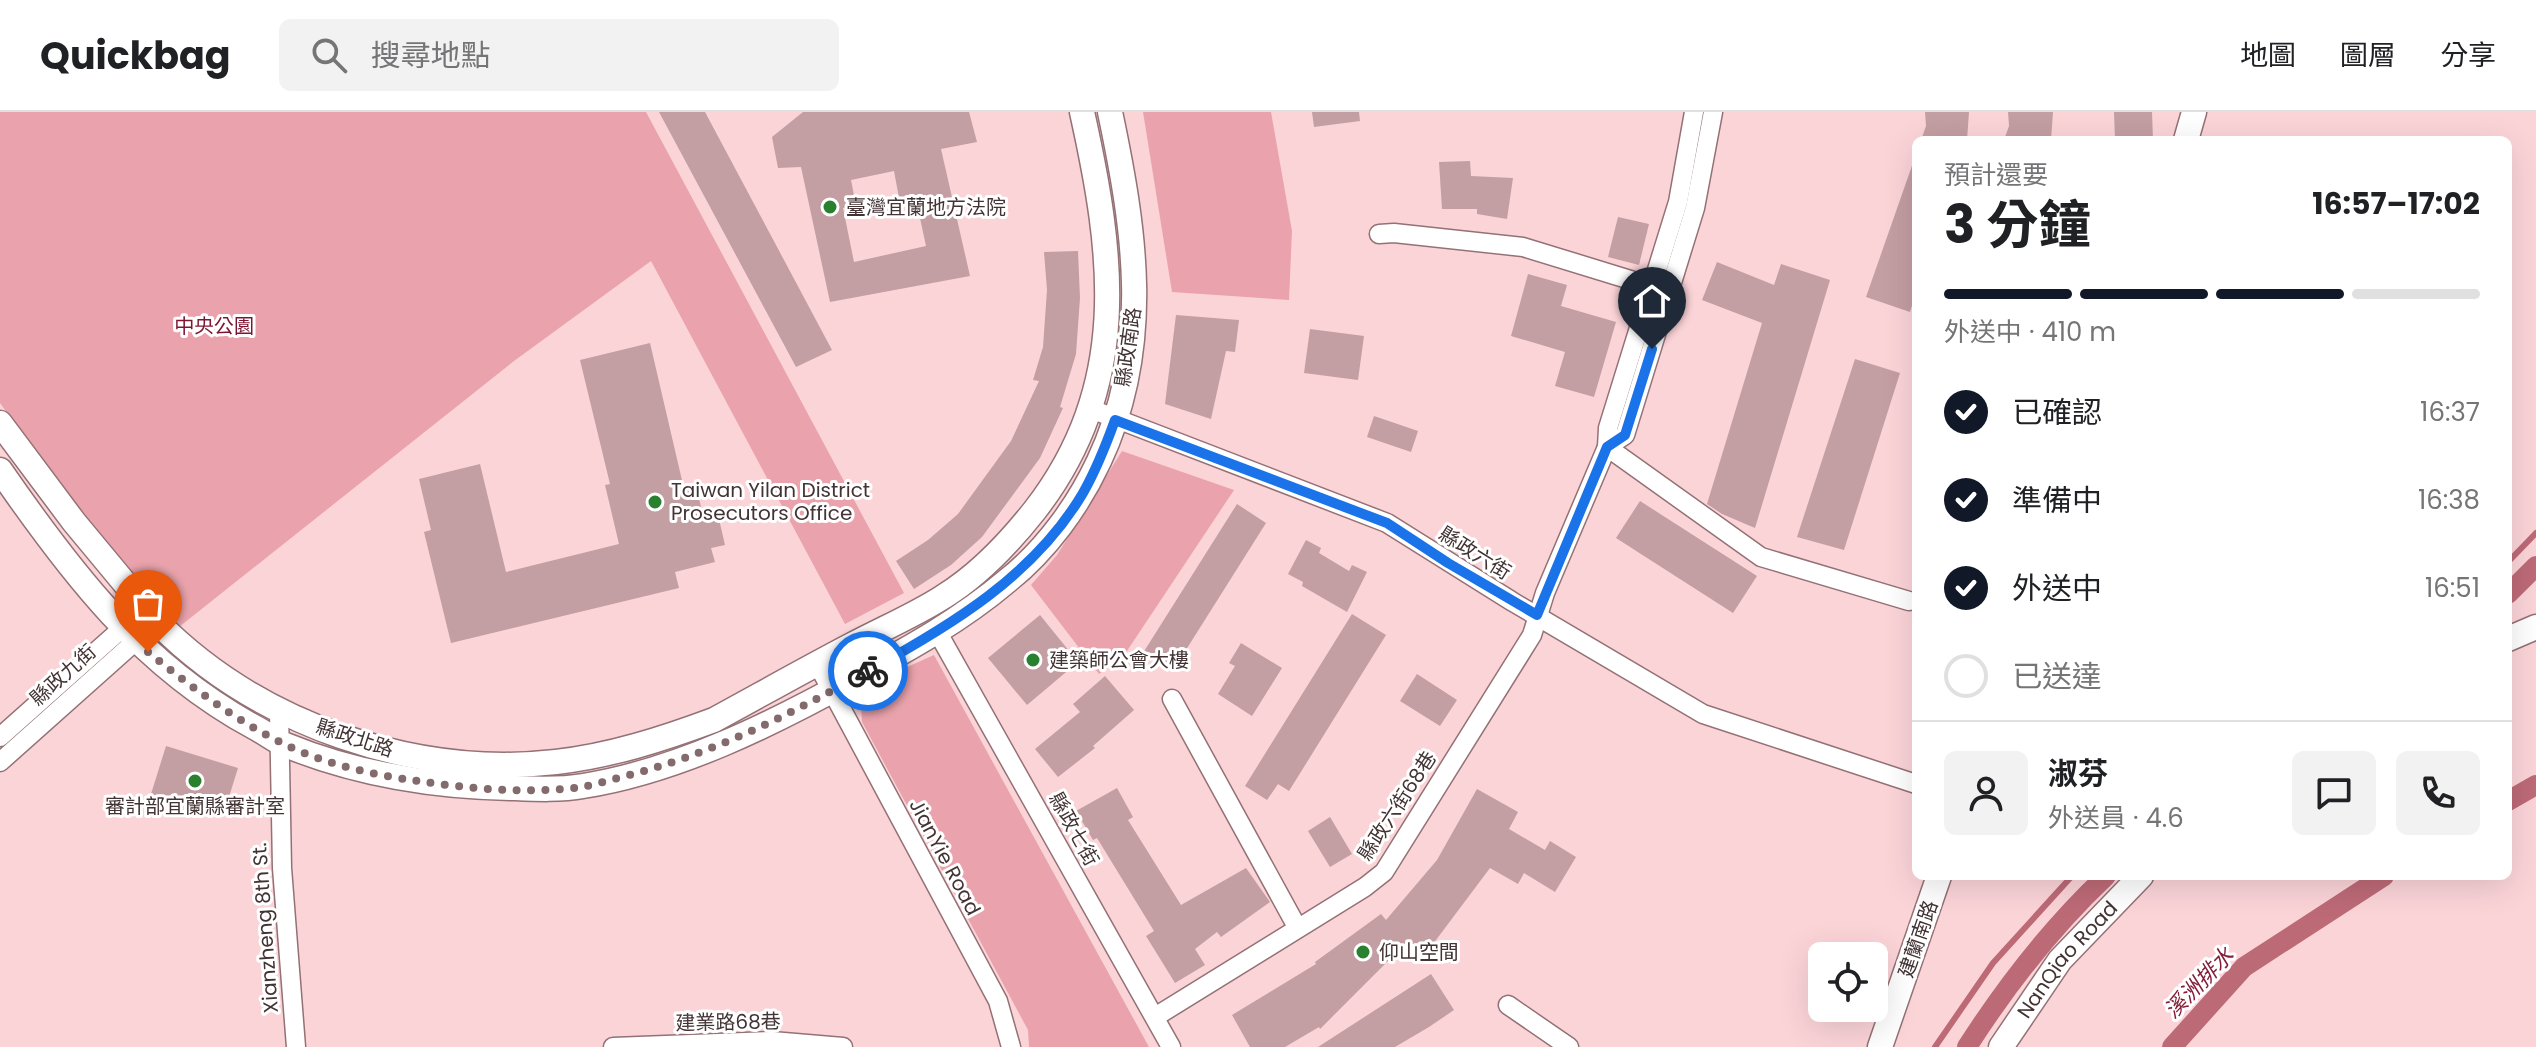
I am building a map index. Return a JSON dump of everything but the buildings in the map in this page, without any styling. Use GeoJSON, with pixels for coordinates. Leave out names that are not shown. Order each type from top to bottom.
{"type":"FeatureCollection","features":[{"type":"Feature","properties":{"kind":"street","name":"縣政南路"},"geometry":{"type":"LineString","coordinates":[[817,663],[943,597],[984,566],[1020,530],[1073,453],[1091,409],[1101,366],[1108,312],[1107,256],[1082,112]]}},
{"type":"Feature","properties":{"kind":"street","name":"縣政南路"},"geometry":{"type":"LineString","coordinates":[[832,691],[938,633],[1010,580],[1048,541],[1081,495],[1100,459],[1128,372],[1135,295],[1134,250],[1110,112]]}},
{"type":"Feature","properties":{"kind":"street"},"geometry":{"type":"LineString","coordinates":[[1660,289],[1694,112]]}},
{"type":"Feature","properties":{"kind":"street"},"geometry":{"type":"LineString","coordinates":[[1660,289],[1695,208],[1713,112]]}},
{"type":"Feature","properties":{"kind":"street"},"geometry":{"type":"LineString","coordinates":[[2187,136],[2194,112]]}},
{"type":"Feature","properties":{"kind":"street"},"geometry":{"type":"LineString","coordinates":[[1379,234],[1523,247],[1660,289]]}},
{"type":"Feature","properties":{"kind":"street","name":"縣政六街68巷"},"geometry":{"type":"LineString","coordinates":[[1155,1017],[1365,887],[1384,872],[1532,635],[1537,615],[1607,447],[1608,428],[1660,289]]}},
{"type":"Feature","properties":{"kind":"street","name":"縣政六街"},"geometry":{"type":"LineString","coordinates":[[1091,409],[1387,523],[1461,571],[1703,714],[1912,783]]}},
{"type":"Feature","properties":{"kind":"street","name":"縣政北路"},"geometry":{"type":"LineString","coordinates":[[0,423],[74,522],[151,615],[182,645],[231,683],[279,710],[332,733],[413,756],[498,765],[556,762],[603,754],[674,735],[714,720],[817,663]]}},
{"type":"Feature","properties":{"kind":"street"},"geometry":{"type":"LineString","coordinates":[[1607,447],[1761,557],[1909,601]]}},
{"type":"Feature","properties":{"kind":"street","name":"縣政北路"},"geometry":{"type":"LineString","coordinates":[[0,470],[34,519],[128,634],[229,714],[279,742],[354,768],[441,785],[549,789],[583,786],[669,764],[739,737],[832,691]]}},
{"type":"Feature","properties":{"kind":"street","name":"縣政九街"},"geometry":{"type":"LineString","coordinates":[[0,737],[151,615]]}},
{"type":"Feature","properties":{"kind":"street"},"geometry":{"type":"LineString","coordinates":[[2512,637],[2536,627]]}},
{"type":"Feature","properties":{"kind":"street","name":"縣政七街"},"geometry":{"type":"LineString","coordinates":[[938,633],[1171,1047]]}},
{"type":"Feature","properties":{"kind":"street","name":"縣政九街"},"geometry":{"type":"LineString","coordinates":[[0,762],[128,634]]}},
{"type":"Feature","properties":{"kind":"street","name":"JianYie Road"},"geometry":{"type":"LineString","coordinates":[[817,663],[998,1001],[1011,1047]]}},
{"type":"Feature","properties":{"kind":"street"},"geometry":{"type":"LineString","coordinates":[[1172,699],[1297,927]]}},
{"type":"Feature","properties":{"kind":"street","name":"Xianzheng 8th St."},"geometry":{"type":"LineString","coordinates":[[279,710],[282,868],[296,1047]]}},
{"type":"Feature","properties":{"kind":"street","name":"建蘭南路"},"geometry":{"type":"LineString","coordinates":[[1880,1047],[1938,880]]}},
{"type":"Feature","properties":{"kind":"street","name":"NanQiao Road"},"geometry":{"type":"LineString","coordinates":[[2001,1047],[2060,960],[2137,880]]}},
{"type":"Feature","properties":{"kind":"street"},"geometry":{"type":"LineString","coordinates":[[1508,1005],[1569,1047]]}},
{"type":"Feature","properties":{"kind":"street","name":"建業路68巷"},"geometry":{"type":"LineString","coordinates":[[613,1047],[772,1041],[843,1047]]}},
{"type":"Feature","properties":{"kind":"green space","name":"中央公園"},"geometry":{"type":"Polygon","coordinates":[[[0,112],[646,112],[904,593],[845,624],[651,261],[514,361],[179,627],[149,598],[57,485],[0,403],[0,112]]]}},
{"type":"Feature","properties":{"kind":"green space"},"geometry":{"type":"Polygon","coordinates":[[[1143,112],[1271,112],[1292,231],[1289,300],[1172,292],[1143,112]]]}},
{"type":"Feature","properties":{"kind":"green space"},"geometry":{"type":"Polygon","coordinates":[[[1122,451],[1234,490],[1127,651],[1099,674],[1031,585],[1057,555],[1122,451]]]}},
{"type":"Feature","properties":{"kind":"green space"},"geometry":{"type":"Polygon","coordinates":[[[934,655],[1149,1047],[1029,1047],[1028,1030],[862,722],[860,688],[934,655]]]}},
{"type":"Feature","properties":{"kind":"waterway"},"geometry":{"type":"LineString","coordinates":[[2512,558],[2536,533]]}},
{"type":"Feature","properties":{"kind":"waterway"},"geometry":{"type":"LineString","coordinates":[[2512,590],[2536,566]]}},
{"type":"Feature","properties":{"kind":"waterway","name":"溪洲排水"},"geometry":{"type":"LineString","coordinates":[[2512,799],[2536,785]]}},
{"type":"Feature","properties":{"kind":"waterway"},"geometry":{"type":"LineString","coordinates":[[1935,1047],[1993,963],[2068,880]]}},
{"type":"Feature","properties":{"kind":"waterway"},"geometry":{"type":"LineString","coordinates":[[1967,1047],[2031,957],[2102,880]]}},
{"type":"Feature","properties":{"kind":"waterway","name":"溪洲排水"},"geometry":{"type":"LineString","coordinates":[[2172,1047],[2244,967],[2378,880]]}},
{"type":"Feature","properties":{"kind":"way so far"},"geometry":{"type":"LineString","coordinates":[[148,652],[229,714],[279,742],[354,768],[456,787],[549,789],[583,786],[669,764],[753,732],[868,671]]}},
{"type":"Feature","properties":{"kind":"place","name":"臺灣宜蘭地方法院"},"geometry":{"type":"Point","coordinates":[830,207]}},
{"type":"Feature","properties":{"kind":"place","name":"Taiwan Yilan District Prosecutors Office"},"geometry":{"type":"Point","coordinates":[655,502]}},
{"type":"Feature","properties":{"kind":"place","name":"建築師公會大樓"},"geometry":{"type":"Point","coordinates":[1033,660]}},
{"type":"Feature","properties":{"kind":"place","name":"審計部宜蘭縣審計室"},"geometry":{"type":"Point","coordinates":[195,781]}},
{"type":"Feature","properties":{"kind":"place","name":"仰山空間"},"geometry":{"type":"Point","coordinates":[1363,952]}},
{"type":"Feature","properties":{"kind":"route"},"geometry":{"type":"LineString","coordinates":[[868,671],[938,633],[1010,580],[1048,541],[1081,495],[1100,459],[1115,420],[1387,523],[1537,615],[1607,447],[1625,435],[1652,349]]}}]}
